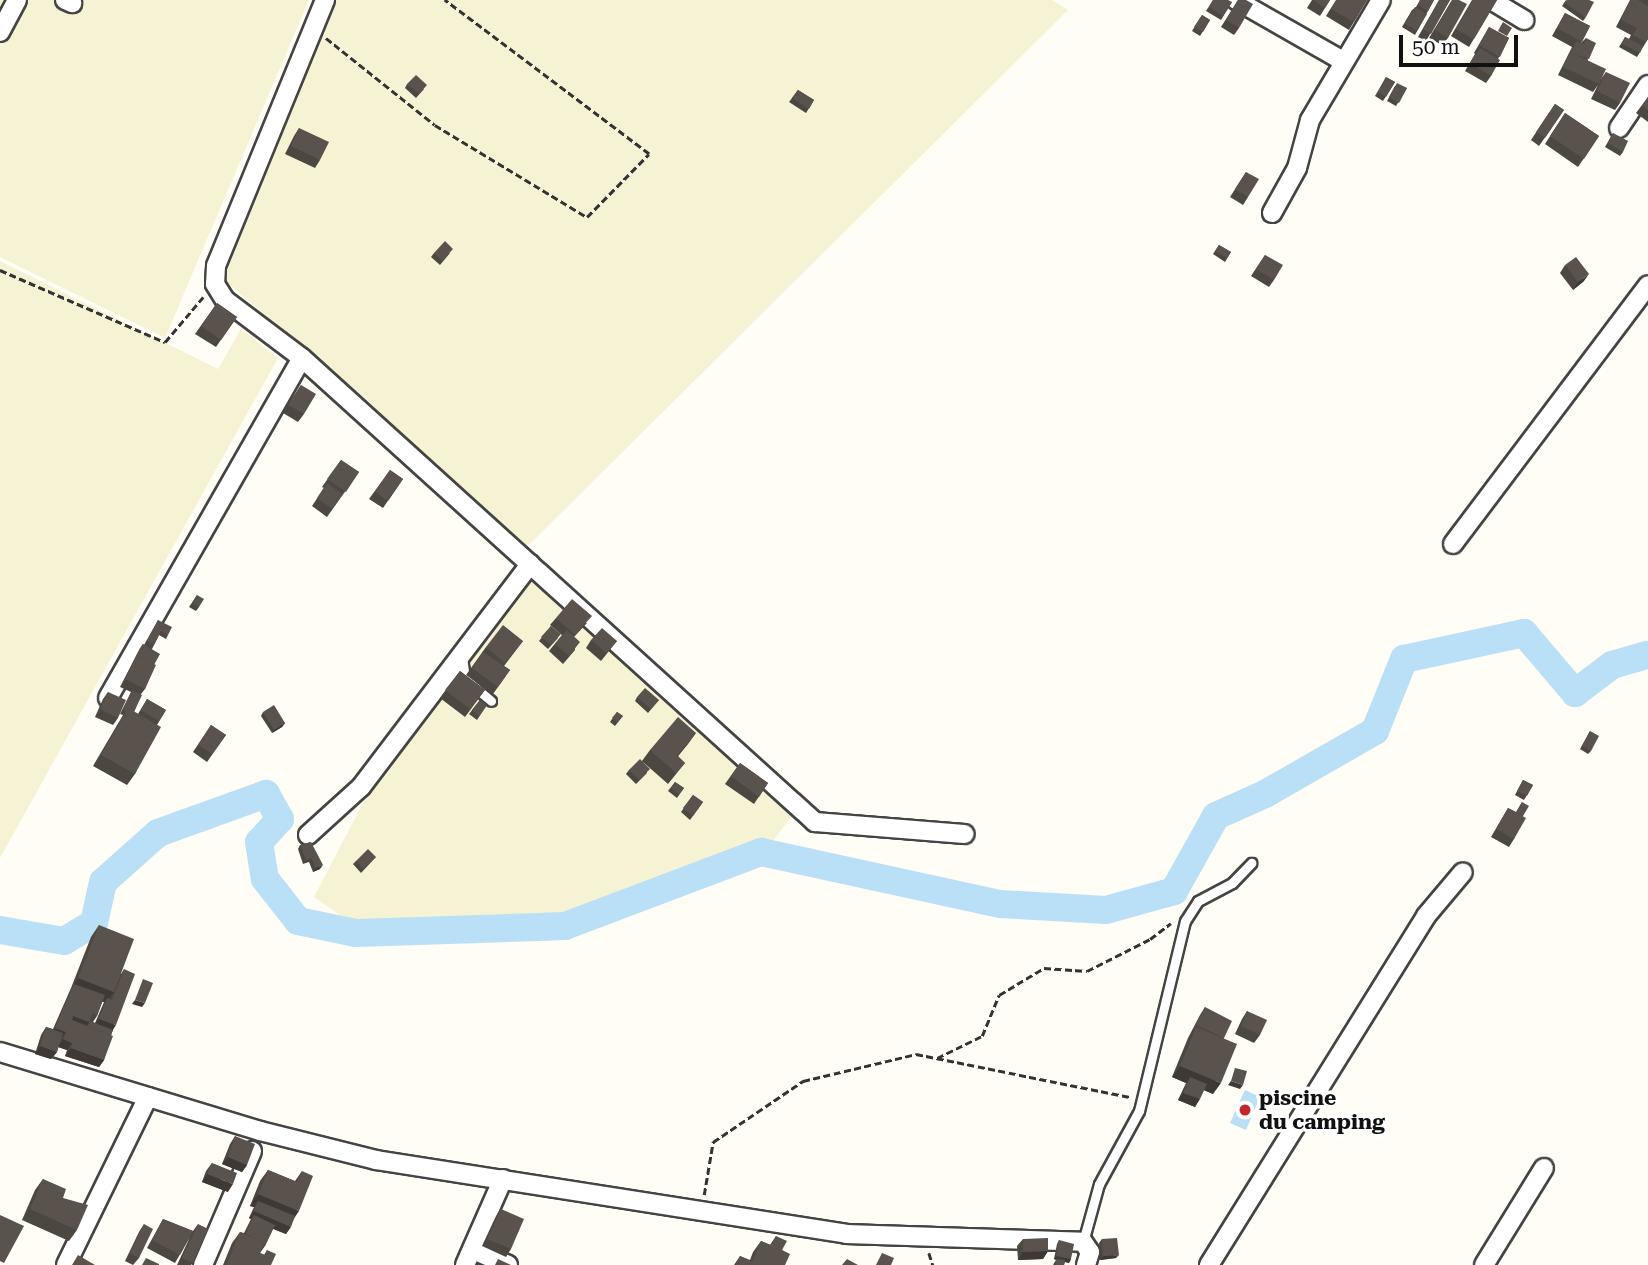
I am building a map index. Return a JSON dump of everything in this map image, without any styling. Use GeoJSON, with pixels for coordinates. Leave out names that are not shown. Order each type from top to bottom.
{"type":"FeatureCollection","features":[{"type":"Feature","properties":{"kind":"street"},"geometry":{"type":"LineString","coordinates":[[0,32],[17,0]]}},
{"type":"Feature","properties":{"kind":"street"},"geometry":{"type":"LineString","coordinates":[[325,0],[216,266],[215,284],[226,300],[302,358],[815,822],[965,834]]}},
{"type":"Feature","properties":{"kind":"street"},"geometry":{"type":"LineString","coordinates":[[1236,0],[1343,61]]}},
{"type":"Feature","properties":{"kind":"street"},"geometry":{"type":"LineString","coordinates":[[1272,213],[1297,168],[1310,120],[1381,0]]}},
{"type":"Feature","properties":{"kind":"street"},"geometry":{"type":"LineString","coordinates":[[1492,0],[1524,20]]}},
{"type":"Feature","properties":{"kind":"street"},"geometry":{"type":"LineString","coordinates":[[1619,128],[1648,85]]}},
{"type":"Feature","properties":{"kind":"street"},"geometry":{"type":"LineString","coordinates":[[1453,544],[1648,285]]}},
{"type":"Feature","properties":{"kind":"street"},"geometry":{"type":"LineString","coordinates":[[108,698],[302,358]]}},
{"type":"Feature","properties":{"kind":"street"},"geometry":{"type":"LineString","coordinates":[[309,835],[360,788],[530,564]]}},
{"type":"Feature","properties":{"kind":"street"},"geometry":{"type":"LineString","coordinates":[[1209,1265],[1426,916],[1463,872]]}},
{"type":"Feature","properties":{"kind":"street"},"geometry":{"type":"LineString","coordinates":[[0,1052],[260,1131],[376,1160],[856,1235],[1083,1242],[1090,1252],[1086,1265]]}},
{"type":"Feature","properties":{"kind":"street"},"geometry":{"type":"LineString","coordinates":[[66,1265],[148,1097]]}},
{"type":"Feature","properties":{"kind":"street"},"geometry":{"type":"LineString","coordinates":[[202,1265],[260,1131]]}},
{"type":"Feature","properties":{"kind":"street"},"geometry":{"type":"LineString","coordinates":[[1484,1265],[1544,1168]]}},
{"type":"Feature","properties":{"kind":"street"},"geometry":{"type":"LineString","coordinates":[[503,1179],[469,1258],[508,1265]]}},
{"type":"Feature","properties":{"kind":"lane"},"geometry":{"type":"LineString","coordinates":[[461,652],[465,679],[491,701]]}},
{"type":"Feature","properties":{"kind":"lane"},"geometry":{"type":"LineString","coordinates":[[1083,1242],[1099,1184],[1142,1100],[1185,921],[1198,901],[1232,883],[1251,863]]}},
{"type":"Feature","properties":{"kind":"path"},"geometry":{"type":"LineString","coordinates":[[313,28],[435,125],[587,217],[649,154],[445,0]]}},
{"type":"Feature","properties":{"kind":"path"},"geometry":{"type":"LineString","coordinates":[[0,270],[165,342],[215,284]]}},
{"type":"Feature","properties":{"kind":"path"},"geometry":{"type":"LineString","coordinates":[[937,1058],[982,1036],[999,995],[1021,981],[1044,968],[1087,971],[1150,939],[1198,901]]}},
{"type":"Feature","properties":{"kind":"path"},"geometry":{"type":"LineString","coordinates":[[701,1212],[713,1142],[803,1081],[916,1054],[1142,1100]]}},
{"type":"Feature","properties":{"kind":"shaded area"},"geometry":{"type":"Polygon","coordinates":[[[0,0],[309,0],[165,338],[0,257],[0,0]]]}},
{"type":"Feature","properties":{"kind":"shaded area"},"geometry":{"type":"Polygon","coordinates":[[[327,0],[1052,0],[1068,10],[527,547],[220,276],[327,0]]]}},
{"type":"Feature","properties":{"kind":"shaded area"},"geometry":{"type":"Polygon","coordinates":[[[0,261],[218,369],[241,329],[278,358],[0,858],[0,261]]]}},
{"type":"Feature","properties":{"kind":"shaded area"},"geometry":{"type":"Polygon","coordinates":[[[531,579],[795,812],[769,846],[567,921],[354,925],[314,897],[377,776],[531,579]]]}},
{"type":"Feature","properties":{"kind":"water","name":"piscine du camping"},"geometry":{"type":"Polygon","coordinates":[[[1245,1090],[1260,1097],[1246,1130],[1230,1123],[1245,1090]]]}},
{"type":"Feature","properties":{"kind":"building"},"geometry":{"type":"Polygon","coordinates":[[[1213,0],[1232,2],[1223,16],[1209,7],[1213,0]]]}},
{"type":"Feature","properties":{"kind":"building"},"geometry":{"type":"Polygon","coordinates":[[[1238,0],[1253,4],[1239,28],[1226,20],[1238,0]]]}},
{"type":"Feature","properties":{"kind":"building"},"geometry":{"type":"Polygon","coordinates":[[[1313,0],[1330,0],[1325,8],[1313,0]]]}},
{"type":"Feature","properties":{"kind":"building"},"geometry":{"type":"Polygon","coordinates":[[[1337,0],[1367,0],[1354,22],[1331,9],[1337,0]]]}},
{"type":"Feature","properties":{"kind":"building"},"geometry":{"type":"Polygon","coordinates":[[[1420,0],[1434,0],[1428,11],[1418,5],[1420,0]]]}},
{"type":"Feature","properties":{"kind":"building"},"geometry":{"type":"Polygon","coordinates":[[[1440,0],[1450,0],[1431,34],[1423,29],[1440,0]]]}},
{"type":"Feature","properties":{"kind":"building"},"geometry":{"type":"Polygon","coordinates":[[[1452,0],[1467,4],[1448,38],[1435,30],[1452,0]]]}},
{"type":"Feature","properties":{"kind":"building"},"geometry":{"type":"Polygon","coordinates":[[[1473,0],[1497,0],[1474,39],[1456,29],[1473,0]]]}},
{"type":"Feature","properties":{"kind":"building"},"geometry":{"type":"Polygon","coordinates":[[[1567,0],[1594,2],[1586,17],[1565,3],[1567,0]]]}},
{"type":"Feature","properties":{"kind":"building"},"geometry":{"type":"Polygon","coordinates":[[[1631,0],[1638,0],[1648,6],[1648,13],[1629,3],[1631,0]]]}},
{"type":"Feature","properties":{"kind":"building"},"geometry":{"type":"Polygon","coordinates":[[[1629,3],[1648,13],[1646,42],[1633,35],[1637,28],[1621,20],[1629,3]]]}},
{"type":"Feature","properties":{"kind":"building"},"geometry":{"type":"Polygon","coordinates":[[[1415,7],[1427,14],[1417,31],[1405,24],[1415,7]]]}},
{"type":"Feature","properties":{"kind":"building"},"geometry":{"type":"Polygon","coordinates":[[[1565,13],[1590,26],[1582,42],[1557,28],[1565,13]]]}},
{"type":"Feature","properties":{"kind":"building"},"geometry":{"type":"Polygon","coordinates":[[[1202,15],[1210,20],[1203,32],[1194,27],[1202,15]]]}},
{"type":"Feature","properties":{"kind":"building"},"geometry":{"type":"Polygon","coordinates":[[[1503,22],[1512,28],[1507,36],[1498,31],[1503,22]]]}},
{"type":"Feature","properties":{"kind":"building"},"geometry":{"type":"Polygon","coordinates":[[[1489,27],[1509,38],[1500,57],[1479,45],[1489,27]]]}},
{"type":"Feature","properties":{"kind":"building"},"geometry":{"type":"Polygon","coordinates":[[[1625,37],[1643,46],[1640,53],[1622,44],[1625,37]]]}},
{"type":"Feature","properties":{"kind":"building"},"geometry":{"type":"Polygon","coordinates":[[[1586,38],[1596,43],[1589,59],[1574,54],[1606,69],[1599,84],[1563,67],[1576,41],[1584,44],[1586,38]]]}},
{"type":"Feature","properties":{"kind":"building"},"geometry":{"type":"Polygon","coordinates":[[[1480,48],[1500,60],[1491,76],[1470,63],[1480,48]]]}},
{"type":"Feature","properties":{"kind":"building"},"geometry":{"type":"Polygon","coordinates":[[[1606,72],[1630,83],[1620,103],[1597,91],[1606,72]]]}},
{"type":"Feature","properties":{"kind":"building"},"geometry":{"type":"Polygon","coordinates":[[[416,75],[427,85],[419,94],[407,84],[416,75]]]}},
{"type":"Feature","properties":{"kind":"building"},"geometry":{"type":"Polygon","coordinates":[[[1386,77],[1395,82],[1386,97],[1378,92],[1386,77]]]}},
{"type":"Feature","properties":{"kind":"building"},"geometry":{"type":"Polygon","coordinates":[[[1397,83],[1407,88],[1399,103],[1389,97],[1397,83]]]}},
{"type":"Feature","properties":{"kind":"building"},"geometry":{"type":"Polygon","coordinates":[[[798,90],[814,100],[809,109],[792,98],[798,90]]]}},
{"type":"Feature","properties":{"kind":"building"},"geometry":{"type":"Polygon","coordinates":[[[1648,97],[1648,110],[1642,106],[1648,97]]]}},
{"type":"Feature","properties":{"kind":"building"},"geometry":{"type":"Polygon","coordinates":[[[1555,104],[1564,110],[1545,138],[1536,132],[1555,104]]]}},
{"type":"Feature","properties":{"kind":"building"},"geometry":{"type":"Polygon","coordinates":[[[1565,113],[1599,136],[1584,159],[1550,136],[1565,113]]]}},
{"type":"Feature","properties":{"kind":"building"},"geometry":{"type":"Polygon","coordinates":[[[299,128],[329,142],[320,160],[291,146],[299,128]]]}},
{"type":"Feature","properties":{"kind":"building"},"geometry":{"type":"Polygon","coordinates":[[[1613,133],[1628,141],[1623,152],[1608,143],[1613,133]]]}},
{"type":"Feature","properties":{"kind":"building"},"geometry":{"type":"Polygon","coordinates":[[[1246,172],[1259,179],[1248,197],[1235,189],[1246,172]]]}},
{"type":"Feature","properties":{"kind":"building"},"geometry":{"type":"Polygon","coordinates":[[[445,241],[453,249],[442,261],[434,253],[445,241]]]}},
{"type":"Feature","properties":{"kind":"building"},"geometry":{"type":"Polygon","coordinates":[[[1219,245],[1231,252],[1227,258],[1215,251],[1219,245]]]}},
{"type":"Feature","properties":{"kind":"building"},"geometry":{"type":"Polygon","coordinates":[[[1265,255],[1283,265],[1274,280],[1256,269],[1265,255]]]}},
{"type":"Feature","properties":{"kind":"building"},"geometry":{"type":"Polygon","coordinates":[[[1576,257],[1589,274],[1578,282],[1565,265],[1576,257]]]}},
{"type":"Feature","properties":{"kind":"building"},"geometry":{"type":"Polygon","coordinates":[[[217,303],[237,317],[221,340],[201,326],[217,303]]]}},
{"type":"Feature","properties":{"kind":"building"},"geometry":{"type":"Polygon","coordinates":[[[301,385],[316,394],[304,414],[288,405],[301,385]]]}},
{"type":"Feature","properties":{"kind":"building"},"geometry":{"type":"Polygon","coordinates":[[[341,460],[359,472],[346,492],[327,479],[341,460]]]}},
{"type":"Feature","properties":{"kind":"building"},"geometry":{"type":"Polygon","coordinates":[[[390,470],[403,479],[388,501],[375,492],[390,470]]]}},
{"type":"Feature","properties":{"kind":"building"},"geometry":{"type":"Polygon","coordinates":[[[327,483],[342,494],[332,509],[317,498],[327,483]]]}},
{"type":"Feature","properties":{"kind":"building"},"geometry":{"type":"Polygon","coordinates":[[[197,595],[204,599],[199,607],[192,603],[197,595]]]}},
{"type":"Feature","properties":{"kind":"building"},"geometry":{"type":"Polygon","coordinates":[[[572,599],[592,616],[575,635],[556,618],[572,599]]]}},
{"type":"Feature","properties":{"kind":"building"},"geometry":{"type":"Polygon","coordinates":[[[158,620],[172,627],[168,635],[161,631],[154,645],[147,641],[158,620]]]}},
{"type":"Feature","properties":{"kind":"building"},"geometry":{"type":"Polygon","coordinates":[[[503,625],[523,641],[505,663],[486,647],[503,625]]]}},
{"type":"Feature","properties":{"kind":"building"},"geometry":{"type":"Polygon","coordinates":[[[551,626],[561,634],[551,645],[541,637],[551,626]]]}},
{"type":"Feature","properties":{"kind":"building"},"geometry":{"type":"Polygon","coordinates":[[[602,628],[617,641],[606,653],[591,640],[602,628]]]}},
{"type":"Feature","properties":{"kind":"building"},"geometry":{"type":"Polygon","coordinates":[[[567,630],[580,642],[569,656],[555,644],[567,630]]]}},
{"type":"Feature","properties":{"kind":"building"},"geometry":{"type":"Polygon","coordinates":[[[143,644],[160,654],[154,665],[136,656],[143,644]]]}},
{"type":"Feature","properties":{"kind":"building"},"geometry":{"type":"Polygon","coordinates":[[[483,652],[510,670],[498,687],[472,668],[483,652]]]}},
{"type":"Feature","properties":{"kind":"building"},"geometry":{"type":"Polygon","coordinates":[[[137,656],[156,665],[145,689],[125,679],[137,656]]]}},
{"type":"Feature","properties":{"kind":"building"},"geometry":{"type":"Polygon","coordinates":[[[460,671],[485,690],[470,709],[445,690],[460,671]]]}},
{"type":"Feature","properties":{"kind":"building"},"geometry":{"type":"Polygon","coordinates":[[[645,688],[659,700],[651,709],[637,697],[645,688]]]}},
{"type":"Feature","properties":{"kind":"building"},"geometry":{"type":"Polygon","coordinates":[[[132,690],[142,695],[134,712],[128,708],[123,710],[132,690]]]}},
{"type":"Feature","properties":{"kind":"building"},"geometry":{"type":"Polygon","coordinates":[[[108,692],[126,700],[118,718],[100,709],[108,692]]]}},
{"type":"Feature","properties":{"kind":"building"},"geometry":{"type":"Polygon","coordinates":[[[147,699],[166,710],[159,721],[141,710],[147,699]]]}},
{"type":"Feature","properties":{"kind":"building"},"geometry":{"type":"Polygon","coordinates":[[[480,700],[487,705],[479,716],[472,710],[480,700]]]}},
{"type":"Feature","properties":{"kind":"building"},"geometry":{"type":"Polygon","coordinates":[[[274,705],[285,723],[274,730],[263,712],[274,705]]]}},
{"type":"Feature","properties":{"kind":"building"},"geometry":{"type":"Polygon","coordinates":[[[128,708],[161,727],[135,774],[101,755],[128,708]]]}},
{"type":"Feature","properties":{"kind":"building"},"geometry":{"type":"Polygon","coordinates":[[[617,712],[623,716],[617,722],[612,718],[617,712]]]}},
{"type":"Feature","properties":{"kind":"building"},"geometry":{"type":"Polygon","coordinates":[[[678,717],[696,733],[677,756],[685,763],[676,773],[650,750],[678,717]]]}},
{"type":"Feature","properties":{"kind":"building"},"geometry":{"type":"Polygon","coordinates":[[[211,725],[226,735],[212,754],[198,745],[211,725]]]}},
{"type":"Feature","properties":{"kind":"building"},"geometry":{"type":"Polygon","coordinates":[[[1590,731],[1599,736],[1591,751],[1582,746],[1590,731]]]}},
{"type":"Feature","properties":{"kind":"building"},"geometry":{"type":"Polygon","coordinates":[[[640,759],[650,769],[639,780],[629,770],[640,759]]]}},
{"type":"Feature","properties":{"kind":"building"},"geometry":{"type":"Polygon","coordinates":[[[740,763],[768,783],[759,797],[731,776],[740,763]]]}},
{"type":"Feature","properties":{"kind":"building"},"geometry":{"type":"Polygon","coordinates":[[[1523,780],[1533,785],[1527,796],[1517,791],[1523,780]]]}},
{"type":"Feature","properties":{"kind":"building"},"geometry":{"type":"Polygon","coordinates":[[[675,782],[684,788],[679,794],[671,788],[675,782]]]}},
{"type":"Feature","properties":{"kind":"building"},"geometry":{"type":"Polygon","coordinates":[[[693,795],[703,802],[693,816],[683,808],[693,795]]]}},
{"type":"Feature","properties":{"kind":"building"},"geometry":{"type":"Polygon","coordinates":[[[1522,802],[1529,806],[1523,816],[1516,813],[1522,802]]]}},
{"type":"Feature","properties":{"kind":"building"},"geometry":{"type":"Polygon","coordinates":[[[1508,808],[1526,818],[1514,839],[1496,829],[1508,808]]]}},
{"type":"Feature","properties":{"kind":"building"},"geometry":{"type":"Polygon","coordinates":[[[311,842],[323,865],[315,868],[312,858],[306,860],[300,845],[311,842]]]}},
{"type":"Feature","properties":{"kind":"building"},"geometry":{"type":"Polygon","coordinates":[[[368,849],[376,857],[363,869],[356,861],[368,849]]]}},
{"type":"Feature","properties":{"kind":"building"},"geometry":{"type":"Polygon","coordinates":[[[99,925],[134,939],[114,992],[78,978],[99,925]]]}},
{"type":"Feature","properties":{"kind":"building"},"geometry":{"type":"Polygon","coordinates":[[[124,969],[135,974],[116,1025],[99,1019],[107,998],[112,1000],[124,969]]]}},
{"type":"Feature","properties":{"kind":"building"},"geometry":{"type":"Polygon","coordinates":[[[143,979],[153,983],[145,1003],[135,1000],[143,979]]]}},
{"type":"Feature","properties":{"kind":"building"},"geometry":{"type":"Polygon","coordinates":[[[74,984],[105,995],[97,1016],[93,1013],[89,1022],[73,1016],[72,1020],[113,1036],[104,1060],[71,1048],[72,1043],[63,1039],[66,1032],[55,1028],[74,984]]]}},
{"type":"Feature","properties":{"kind":"building"},"geometry":{"type":"Polygon","coordinates":[[[1205,1007],[1232,1021],[1224,1038],[1196,1025],[1205,1007]]]}},
{"type":"Feature","properties":{"kind":"building"},"geometry":{"type":"Polygon","coordinates":[[[1247,1011],[1267,1020],[1260,1035],[1241,1026],[1247,1011]]]}},
{"type":"Feature","properties":{"kind":"building"},"geometry":{"type":"Polygon","coordinates":[[[90,1021],[113,1030],[111,1035],[88,1026],[90,1021]]]}},
{"type":"Feature","properties":{"kind":"building"},"geometry":{"type":"Polygon","coordinates":[[[46,1027],[63,1033],[57,1052],[40,1046],[46,1027]]]}},
{"type":"Feature","properties":{"kind":"building"},"geometry":{"type":"Polygon","coordinates":[[[1196,1027],[1237,1044],[1221,1083],[1180,1066],[1196,1027]]]}},
{"type":"Feature","properties":{"kind":"building"},"geometry":{"type":"Polygon","coordinates":[[[1235,1068],[1247,1071],[1243,1085],[1231,1081],[1235,1068]]]}},
{"type":"Feature","properties":{"kind":"building"},"geometry":{"type":"Polygon","coordinates":[[[1190,1077],[1207,1084],[1200,1099],[1183,1093],[1190,1077]]]}},
{"type":"Feature","properties":{"kind":"building"},"geometry":{"type":"Polygon","coordinates":[[[235,1136],[255,1144],[247,1165],[228,1157],[235,1136]]]}},
{"type":"Feature","properties":{"kind":"building"},"geometry":{"type":"Polygon","coordinates":[[[212,1163],[237,1173],[233,1184],[207,1174],[212,1163]]]}},
{"type":"Feature","properties":{"kind":"building"},"geometry":{"type":"Polygon","coordinates":[[[268,1170],[297,1182],[302,1171],[313,1176],[299,1211],[258,1194],[268,1170]]]}},
{"type":"Feature","properties":{"kind":"building"},"geometry":{"type":"Polygon","coordinates":[[[43,1179],[66,1189],[63,1198],[88,1205],[77,1230],[30,1209],[43,1179]]]}},
{"type":"Feature","properties":{"kind":"building"},"geometry":{"type":"Polygon","coordinates":[[[258,1201],[295,1216],[291,1227],[254,1211],[258,1201]]]}},
{"type":"Feature","properties":{"kind":"building"},"geometry":{"type":"Polygon","coordinates":[[[501,1209],[524,1219],[511,1249],[487,1239],[501,1209]]]}},
{"type":"Feature","properties":{"kind":"building"},"geometry":{"type":"Polygon","coordinates":[[[0,1215],[24,1226],[4,1263],[0,1261],[0,1215]]]}},
{"type":"Feature","properties":{"kind":"building"},"geometry":{"type":"Polygon","coordinates":[[[254,1215],[275,1225],[265,1246],[264,1242],[246,1234],[254,1215]]]}},
{"type":"Feature","properties":{"kind":"building"},"geometry":{"type":"Polygon","coordinates":[[[163,1219],[193,1231],[180,1255],[152,1240],[163,1219]]]}},
{"type":"Feature","properties":{"kind":"building"},"geometry":{"type":"Polygon","coordinates":[[[144,1224],[153,1229],[139,1258],[130,1253],[144,1224]]]}},
{"type":"Feature","properties":{"kind":"building"},"geometry":{"type":"Polygon","coordinates":[[[198,1224],[208,1229],[193,1263],[182,1258],[198,1224]]]}},
{"type":"Feature","properties":{"kind":"building"},"geometry":{"type":"Polygon","coordinates":[[[240,1232],[264,1242],[260,1253],[265,1255],[267,1250],[276,1254],[271,1265],[226,1265],[240,1232]]]}},
{"type":"Feature","properties":{"kind":"building"},"geometry":{"type":"Polygon","coordinates":[[[776,1236],[787,1241],[782,1250],[790,1254],[785,1265],[736,1265],[740,1256],[752,1262],[761,1241],[771,1245],[776,1236]]]}},
{"type":"Feature","properties":{"kind":"building"},"geometry":{"type":"Polygon","coordinates":[[[1048,1238],[1048,1251],[1023,1252],[1023,1239],[1048,1238]]]}},
{"type":"Feature","properties":{"kind":"building"},"geometry":{"type":"Polygon","coordinates":[[[1117,1238],[1119,1255],[1103,1256],[1102,1239],[1117,1238]]]}},
{"type":"Feature","properties":{"kind":"building"},"geometry":{"type":"Polygon","coordinates":[[[1059,1240],[1074,1244],[1071,1259],[1056,1256],[1059,1240]]]}},
{"type":"Feature","properties":{"kind":"building"},"geometry":{"type":"Polygon","coordinates":[[[882,1253],[894,1258],[891,1265],[876,1265],[882,1253]]]}},
{"type":"Feature","properties":{"kind":"building"},"geometry":{"type":"Polygon","coordinates":[[[78,1255],[95,1265],[72,1265],[78,1255]]]}},
{"type":"Feature","properties":{"kind":"building"},"geometry":{"type":"Polygon","coordinates":[[[146,1258],[159,1264],[159,1265],[142,1265],[146,1258]]]}},
{"type":"Feature","properties":{"kind":"building"},"geometry":{"type":"Polygon","coordinates":[[[498,1259],[511,1265],[495,1265],[498,1259]]]}},
{"type":"Feature","properties":{"kind":"building"},"geometry":{"type":"Polygon","coordinates":[[[847,1259],[858,1265],[842,1265],[847,1259]]]}},
{"type":"Feature","properties":{"kind":"building"},"geometry":{"type":"Polygon","coordinates":[[[1056,1259],[1065,1260],[1064,1265],[1056,1265],[1056,1259]]]}},
{"type":"Feature","properties":{"kind":"waterway"},"geometry":{"type":"LineString","coordinates":[[0,930],[64,941],[94,923],[103,882],[158,833],[266,794],[280,819],[259,842],[265,879],[298,921],[356,933],[565,926],[761,852],[1000,904],[1106,910],[1174,891],[1216,816],[1265,794],[1375,731],[1404,659],[1524,633],[1575,693],[1612,665],[1648,655]]}},
{"type":"Feature","properties":{"kind":"place","name":"piscine du camping"},"geometry":{"type":"Point","coordinates":[1245,1110]}}]}
